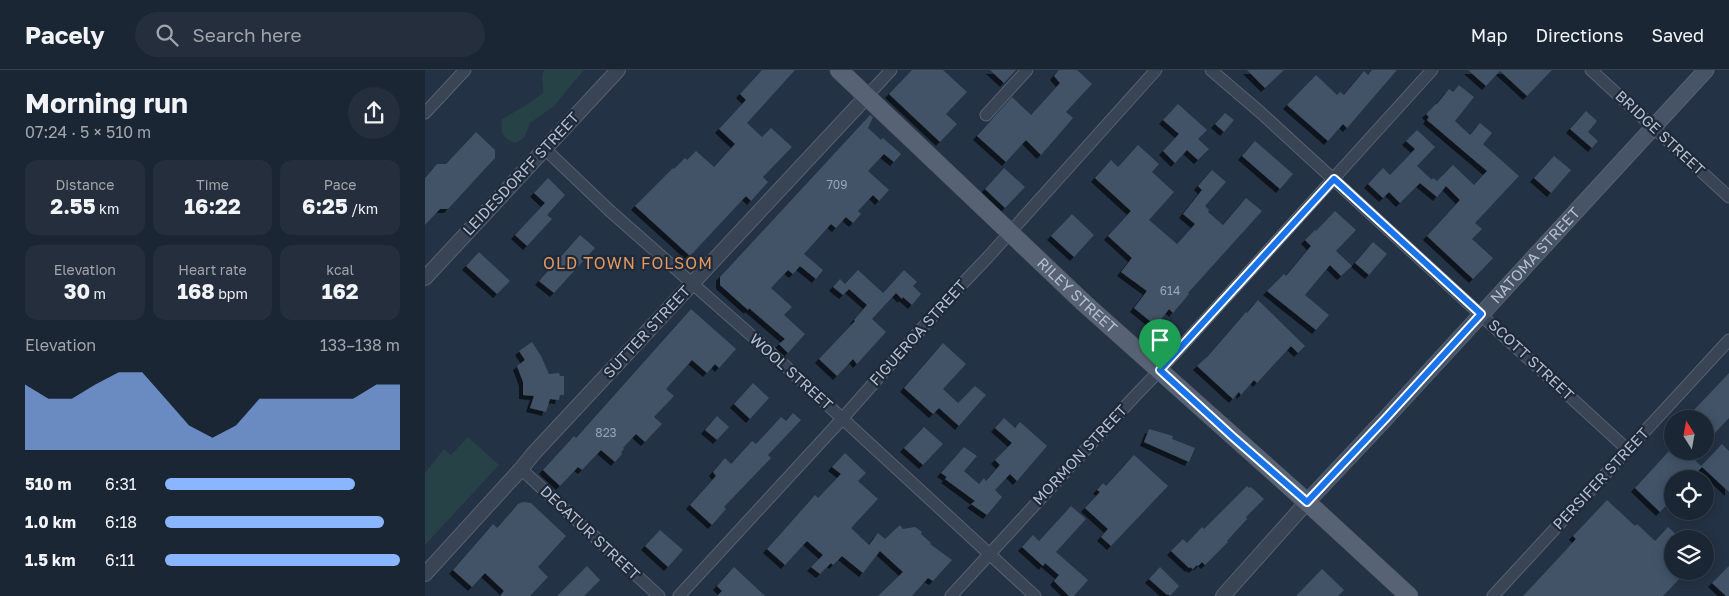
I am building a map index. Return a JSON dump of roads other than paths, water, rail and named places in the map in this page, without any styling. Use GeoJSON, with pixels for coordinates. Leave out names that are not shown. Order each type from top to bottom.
{"type":"FeatureCollection","features":[{"type":"Feature","properties":{"kind":"main road","name":"RILEY STREET"},"geometry":{"type":"LineString","coordinates":[[839,70],[1009,233],[1409,596]]}},
{"type":"Feature","properties":{"kind":"main road","name":"NATOMA STREET"},"geometry":{"type":"LineString","coordinates":[[1307,502],[1706,70]]}},
{"type":"Feature","properties":{"kind":"street"},"geometry":{"type":"LineString","coordinates":[[425,113],[465,70]]}},
{"type":"Feature","properties":{"kind":"street","name":"LEIDESDORFF STREET"},"geometry":{"type":"LineString","coordinates":[[425,278],[618,70]]}},
{"type":"Feature","properties":{"kind":"street","name":"SUTTER STREET"},"geometry":{"type":"LineString","coordinates":[[425,574],[534,453],[891,70]]}},
{"type":"Feature","properties":{"kind":"street"},"geometry":{"type":"LineString","coordinates":[[986,115],[1027,70]]}},
{"type":"Feature","properties":{"kind":"street","name":"FIGUEROA STREET"},"geometry":{"type":"LineString","coordinates":[[679,596],[1156,70]]}},
{"type":"Feature","properties":{"kind":"street","name":"SCOTT STREET"},"geometry":{"type":"LineString","coordinates":[[1211,70],[1334,179],[1628,450]]}},
{"type":"Feature","properties":{"kind":"street","name":"MORMON STREET"},"geometry":{"type":"LineString","coordinates":[[951,596],[1160,370],[1432,70]]}},
{"type":"Feature","properties":{"kind":"street","name":"BRIDGE STREET"},"geometry":{"type":"LineString","coordinates":[[1591,70],[1729,197]]}},
{"type":"Feature","properties":{"kind":"street","name":"WOOL STREET"},"geometry":{"type":"LineString","coordinates":[[545,149],[610,211],[769,351],[1035,596]]}},
{"type":"Feature","properties":{"kind":"street","name":"PERSIFER STREET"},"geometry":{"type":"LineString","coordinates":[[1493,596],[1729,340]]}},
{"type":"Feature","properties":{"kind":"street","name":"DECATUR STREET"},"geometry":{"type":"LineString","coordinates":[[521,469],[659,596]]}},
{"type":"Feature","properties":{"kind":"street","name":"NATOMA STREET"},"geometry":{"type":"LineString","coordinates":[[1223,596],[1307,502]]}},
{"type":"Feature","properties":{"kind":"district","name":"OLD TOWN FOLSOM"},"geometry":{"type":"Point","coordinates":[628,263]}}]}
